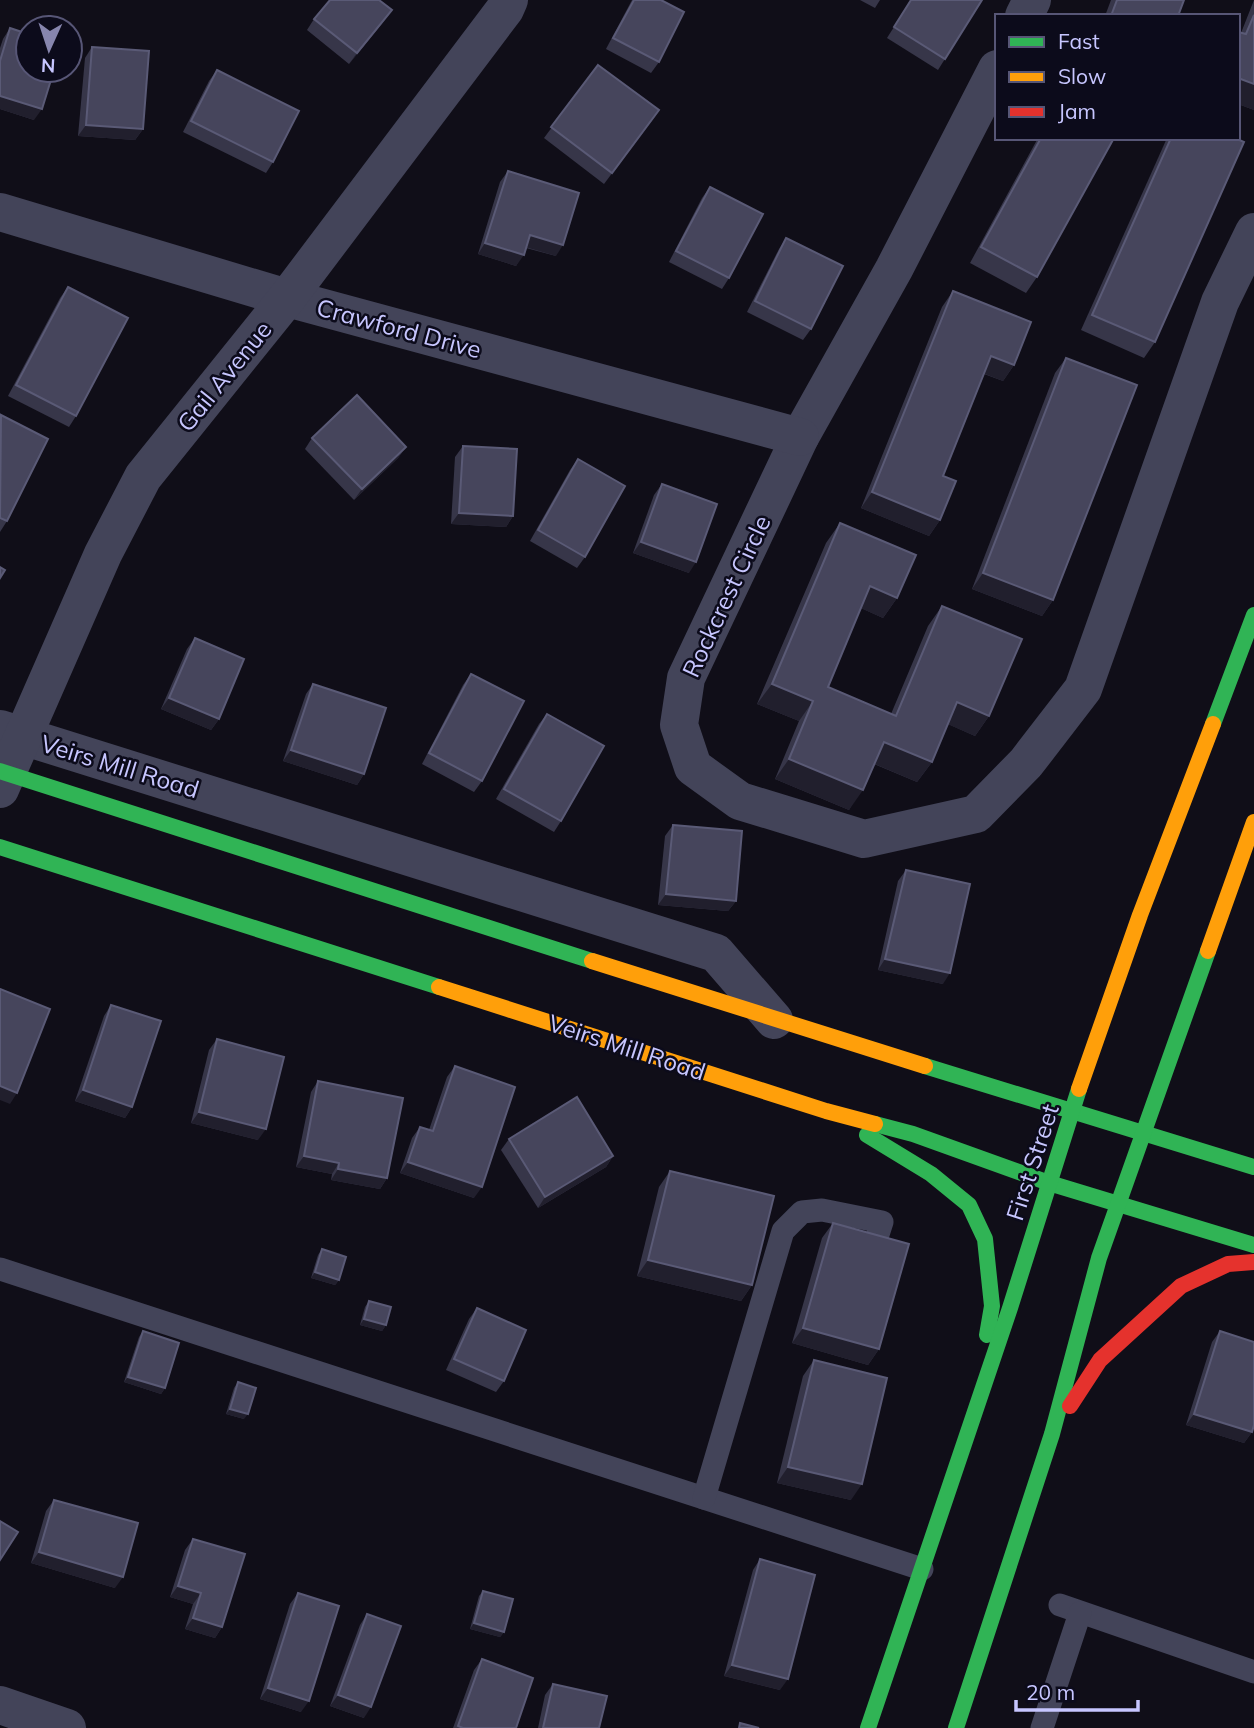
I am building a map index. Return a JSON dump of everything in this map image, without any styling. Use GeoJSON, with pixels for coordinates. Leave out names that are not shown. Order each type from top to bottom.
{"type":"FeatureCollection","features":[{"type":"Feature","properties":{"kind":"main road","name":"First Street"},"geometry":{"type":"LineString","coordinates":[[868,1728],[1010,1308],[1090,1054],[1254,615]]}},
{"type":"Feature","properties":{"kind":"main road","name":"Veirs Mill Road"},"geometry":{"type":"LineString","coordinates":[[2,778],[1254,1167]]}},
{"type":"Feature","properties":{"kind":"main road"},"geometry":{"type":"LineString","coordinates":[[956,1728],[1052,1434],[1099,1258],[1254,822]]}},
{"type":"Feature","properties":{"kind":"main road","name":"Veirs Mill Road"},"geometry":{"type":"LineString","coordinates":[[0,847],[826,1111],[914,1134],[1049,1183],[1254,1245]]}},
{"type":"Feature","properties":{"kind":"main road"},"geometry":{"type":"LineString","coordinates":[[826,1111],[931,1174],[969,1205],[985,1239],[992,1306],[973,1417]]}},
{"type":"Feature","properties":{"kind":"main road"},"geometry":{"type":"LineString","coordinates":[[1052,1434],[1100,1360],[1181,1286],[1228,1264],[1254,1262]]}},
{"type":"Feature","properties":{"kind":"street","name":"Gail Avenue"},"geometry":{"type":"LineString","coordinates":[[2,778],[12,732],[143,477],[287,298],[505,9],[509,0]]}},
{"type":"Feature","properties":{"kind":"street","name":"Rockcrest Circle"},"geometry":{"type":"LineString","coordinates":[[995,73],[894,269],[800,437],[686,678],[679,725],[693,767],[740,801],[864,839],[975,814],[1026,763],[1083,689],[1220,302],[1254,232]]}},
{"type":"Feature","properties":{"kind":"street","name":"Crawford Drive"},"geometry":{"type":"LineString","coordinates":[[0,212],[287,298],[800,437]]}},
{"type":"Feature","properties":{"kind":"street","name":"Veirs Mill Road"},"geometry":{"type":"LineString","coordinates":[[12,732],[716,953],[774,1020]]}},
{"type":"Feature","properties":{"kind":"street"},"geometry":{"type":"LineString","coordinates":[[0,1705],[67,1728]]}},
{"type":"Feature","properties":{"kind":"lane"},"geometry":{"type":"LineString","coordinates":[[704,1498],[783,1231],[802,1212],[822,1210],[882,1222],[872,1253]]}},
{"type":"Feature","properties":{"kind":"lane"},"geometry":{"type":"LineString","coordinates":[[0,1269],[922,1569]]}},
{"type":"Feature","properties":{"kind":"lane"},"geometry":{"type":"LineString","coordinates":[[1042,1728],[1070,1609],[1254,1672]]}},
{"type":"Feature","properties":{"kind":"building"},"geometry":{"type":"Polygon","coordinates":[[[330,0],[379,0],[392,10],[357,53],[314,19],[330,0]]]}},
{"type":"Feature","properties":{"kind":"building"},"geometry":{"type":"Polygon","coordinates":[[[634,0],[661,0],[684,12],[659,62],[613,38],[634,0]]]}},
{"type":"Feature","properties":{"kind":"building"},"geometry":{"type":"Polygon","coordinates":[[[911,0],[982,0],[945,59],[894,27],[911,0]]]}},
{"type":"Feature","properties":{"kind":"building"},"geometry":{"type":"Polygon","coordinates":[[[1117,0],[1184,0],[1179,14],[1112,14],[1117,0]]]}},
{"type":"Feature","properties":{"kind":"building"},"geometry":{"type":"Polygon","coordinates":[[[1254,15],[1254,84],[1240,79],[1240,32],[1246,34],[1254,15]]]}},
{"type":"Feature","properties":{"kind":"building"},"geometry":{"type":"Polygon","coordinates":[[[10,28],[14,29],[14,84],[50,84],[42,109],[0,96],[0,61],[10,28]]]}},
{"type":"Feature","properties":{"kind":"building"},"geometry":{"type":"Polygon","coordinates":[[[92,47],[149,51],[143,129],[86,125],[92,47]]]}},
{"type":"Feature","properties":{"kind":"building"},"geometry":{"type":"Polygon","coordinates":[[[598,65],[659,110],[612,173],[551,127],[598,65]]]}},
{"type":"Feature","properties":{"kind":"building"},"geometry":{"type":"Polygon","coordinates":[[[217,70],[299,111],[273,162],[191,121],[217,70]]]}},
{"type":"Feature","properties":{"kind":"building"},"geometry":{"type":"Polygon","coordinates":[[[1040,140],[1113,140],[1037,277],[981,247],[1040,140]]]}},
{"type":"Feature","properties":{"kind":"building"},"geometry":{"type":"Polygon","coordinates":[[[1170,140],[1244,142],[1155,342],[1092,315],[1170,140]]]}},
{"type":"Feature","properties":{"kind":"building"},"geometry":{"type":"Polygon","coordinates":[[[508,171],[579,193],[563,245],[530,235],[524,255],[485,243],[508,171]]]}},
{"type":"Feature","properties":{"kind":"building"},"geometry":{"type":"Polygon","coordinates":[[[710,187],[763,214],[729,278],[676,251],[710,187]]]}},
{"type":"Feature","properties":{"kind":"building"},"geometry":{"type":"Polygon","coordinates":[[[786,238],[843,266],[811,329],[755,301],[786,238]]]}},
{"type":"Feature","properties":{"kind":"building"},"geometry":{"type":"Polygon","coordinates":[[[68,287],[128,318],[76,416],[16,385],[68,287]]]}},
{"type":"Feature","properties":{"kind":"building"},"geometry":{"type":"Polygon","coordinates":[[[953,291],[1031,322],[1014,365],[991,356],[943,476],[956,481],[940,520],[872,492],[953,291]]]}},
{"type":"Feature","properties":{"kind":"building"},"geometry":{"type":"Polygon","coordinates":[[[1066,358],[1137,385],[1053,600],[983,573],[1066,358]]]}},
{"type":"Feature","properties":{"kind":"building"},"geometry":{"type":"Polygon","coordinates":[[[357,395],[406,447],[362,489],[312,438],[357,395]]]}},
{"type":"Feature","properties":{"kind":"building"},"geometry":{"type":"Polygon","coordinates":[[[1,415],[48,439],[7,521],[0,518],[1,415]]]}},
{"type":"Feature","properties":{"kind":"building"},"geometry":{"type":"Polygon","coordinates":[[[463,446],[517,449],[513,516],[459,513],[463,446]]]}},
{"type":"Feature","properties":{"kind":"building"},"geometry":{"type":"Polygon","coordinates":[[[578,459],[625,486],[585,557],[538,530],[578,459]]]}},
{"type":"Feature","properties":{"kind":"building"},"geometry":{"type":"Polygon","coordinates":[[[662,484],[717,504],[696,562],[641,542],[662,484]]]}},
{"type":"Feature","properties":{"kind":"building"},"geometry":{"type":"Polygon","coordinates":[[[840,523],[916,555],[897,598],[870,586],[828,687],[896,716],[942,606],[1022,639],[989,716],[957,702],[932,762],[884,742],[863,790],[789,759],[813,701],[772,684],[840,523]]]}},
{"type":"Feature","properties":{"kind":"building"},"geometry":{"type":"Polygon","coordinates":[[[195,638],[244,659],[219,719],[169,698],[195,638]]]}},
{"type":"Feature","properties":{"kind":"building"},"geometry":{"type":"Polygon","coordinates":[[[471,674],[524,701],[482,781],[429,753],[471,674]]]}},
{"type":"Feature","properties":{"kind":"building"},"geometry":{"type":"Polygon","coordinates":[[[313,684],[386,708],[364,774],[291,750],[313,684]]]}},
{"type":"Feature","properties":{"kind":"building"},"geometry":{"type":"Polygon","coordinates":[[[547,714],[604,746],[561,821],[504,789],[547,714]]]}},
{"type":"Feature","properties":{"kind":"building"},"geometry":{"type":"Polygon","coordinates":[[[673,825],[742,831],[736,901],[666,894],[673,825]]]}},
{"type":"Feature","properties":{"kind":"building"},"geometry":{"type":"Polygon","coordinates":[[[906,870],[970,884],[950,973],[885,959],[906,870]]]}},
{"type":"Feature","properties":{"kind":"building"},"geometry":{"type":"Polygon","coordinates":[[[0,989],[50,1009],[17,1093],[0,1086],[0,989]]]}},
{"type":"Feature","properties":{"kind":"building"},"geometry":{"type":"Polygon","coordinates":[[[111,1005],[161,1021],[132,1107],[83,1090],[111,1005]]]}},
{"type":"Feature","properties":{"kind":"building"},"geometry":{"type":"Polygon","coordinates":[[[217,1039],[284,1057],[266,1129],[199,1112],[217,1039]]]}},
{"type":"Feature","properties":{"kind":"building"},"geometry":{"type":"Polygon","coordinates":[[[455,1066],[515,1087],[482,1187],[408,1162],[420,1127],[433,1131],[455,1066]]]}},
{"type":"Feature","properties":{"kind":"building"},"geometry":{"type":"Polygon","coordinates":[[[318,1081],[403,1098],[387,1178],[338,1169],[339,1163],[304,1156],[318,1081]]]}},
{"type":"Feature","properties":{"kind":"building"},"geometry":{"type":"Polygon","coordinates":[[[577,1097],[613,1156],[545,1197],[509,1139],[577,1097]]]}},
{"type":"Feature","properties":{"kind":"building"},"geometry":{"type":"Polygon","coordinates":[[[670,1171],[774,1196],[752,1285],[648,1260],[670,1171]]]}},
{"type":"Feature","properties":{"kind":"building"},"geometry":{"type":"Polygon","coordinates":[[[833,1223],[909,1244],[879,1349],[803,1328],[833,1223]]]}},
{"type":"Feature","properties":{"kind":"building"},"geometry":{"type":"Polygon","coordinates":[[[322,1249],[346,1257],[339,1280],[315,1272],[322,1249]]]}},
{"type":"Feature","properties":{"kind":"building"},"geometry":{"type":"Polygon","coordinates":[[[369,1301],[391,1307],[386,1325],[364,1319],[369,1301]]]}},
{"type":"Feature","properties":{"kind":"building"},"geometry":{"type":"Polygon","coordinates":[[[477,1308],[526,1330],[504,1381],[454,1359],[477,1308]]]}},
{"type":"Feature","properties":{"kind":"building"},"geometry":{"type":"Polygon","coordinates":[[[143,1331],[179,1343],[165,1388],[128,1377],[143,1331]]]}},
{"type":"Feature","properties":{"kind":"building"},"geometry":{"type":"Polygon","coordinates":[[[1220,1331],[1254,1342],[1252,1432],[1194,1414],[1220,1331]]]}},
{"type":"Feature","properties":{"kind":"building"},"geometry":{"type":"Polygon","coordinates":[[[814,1360],[887,1378],[862,1484],[788,1467],[814,1360]]]}},
{"type":"Feature","properties":{"kind":"building"},"geometry":{"type":"Polygon","coordinates":[[[238,1382],[256,1388],[248,1414],[230,1409],[238,1382]]]}},
{"type":"Feature","properties":{"kind":"building"},"geometry":{"type":"Polygon","coordinates":[[[54,1500],[138,1523],[123,1577],[39,1552],[54,1500]]]}},
{"type":"Feature","properties":{"kind":"building"},"geometry":{"type":"Polygon","coordinates":[[[0,1521],[18,1532],[0,1560],[0,1521]]]}},
{"type":"Feature","properties":{"kind":"building"},"geometry":{"type":"Polygon","coordinates":[[[193,1539],[245,1554],[222,1627],[193,1618],[201,1593],[178,1586],[193,1539]]]}},
{"type":"Feature","properties":{"kind":"building"},"geometry":{"type":"Polygon","coordinates":[[[760,1559],[815,1575],[788,1679],[732,1665],[760,1559]]]}},
{"type":"Feature","properties":{"kind":"building"},"geometry":{"type":"Polygon","coordinates":[[[483,1591],[513,1599],[504,1632],[474,1623],[483,1591]]]}},
{"type":"Feature","properties":{"kind":"building"},"geometry":{"type":"Polygon","coordinates":[[[298,1593],[339,1606],[309,1701],[268,1688],[298,1593]]]}},
{"type":"Feature","properties":{"kind":"building"},"geometry":{"type":"Polygon","coordinates":[[[367,1614],[401,1626],[371,1707],[338,1695],[367,1614]]]}},
{"type":"Feature","properties":{"kind":"building"},"geometry":{"type":"Polygon","coordinates":[[[482,1659],[533,1678],[516,1728],[458,1726],[482,1659]]]}},
{"type":"Feature","properties":{"kind":"building"},"geometry":{"type":"Polygon","coordinates":[[[553,1684],[607,1696],[599,1728],[543,1728],[553,1684]]]}},
{"type":"Feature","properties":{"kind":"building"},"geometry":{"type":"Polygon","coordinates":[[[740,1723],[759,1728],[739,1728],[740,1723]]]}},
{"type":"Feature","properties":{"kind":"traffic: fast"},"geometry":{"type":"LineString","coordinates":[[1213,724],[1254,615]]}},
{"type":"Feature","properties":{"kind":"traffic: fast"},"geometry":{"type":"LineString","coordinates":[[0,771],[592,961]]}},
{"type":"Feature","properties":{"kind":"traffic: fast"},"geometry":{"type":"LineString","coordinates":[[0,847],[439,987]]}},
{"type":"Feature","properties":{"kind":"traffic: fast"},"geometry":{"type":"LineString","coordinates":[[956,1728],[1052,1434],[1099,1258],[1208,951]]}},
{"type":"Feature","properties":{"kind":"traffic: fast"},"geometry":{"type":"LineString","coordinates":[[925,1066],[1254,1167]]}},
{"type":"Feature","properties":{"kind":"traffic: fast"},"geometry":{"type":"LineString","coordinates":[[868,1728],[1010,1308],[1079,1089]]}},
{"type":"Feature","properties":{"kind":"traffic: fast"},"geometry":{"type":"LineString","coordinates":[[875,1124],[913,1134],[1049,1183],[1254,1245]]}},
{"type":"Feature","properties":{"kind":"traffic: fast"},"geometry":{"type":"LineString","coordinates":[[867,1135],[931,1174],[969,1205],[985,1239],[992,1306],[987,1335]]}},
{"type":"Feature","properties":{"kind":"traffic: slow"},"geometry":{"type":"LineString","coordinates":[[1079,1089],[1140,915],[1213,724]]}},
{"type":"Feature","properties":{"kind":"traffic: slow"},"geometry":{"type":"LineString","coordinates":[[1208,951],[1254,822]]}},
{"type":"Feature","properties":{"kind":"traffic: slow"},"geometry":{"type":"LineString","coordinates":[[592,961],[925,1066]]}},
{"type":"Feature","properties":{"kind":"traffic: slow"},"geometry":{"type":"LineString","coordinates":[[439,987],[826,1111],[875,1124]]}},
{"type":"Feature","properties":{"kind":"traffic: jam"},"geometry":{"type":"LineString","coordinates":[[1070,1406],[1100,1360],[1181,1286],[1228,1264],[1254,1262]]}}]}
